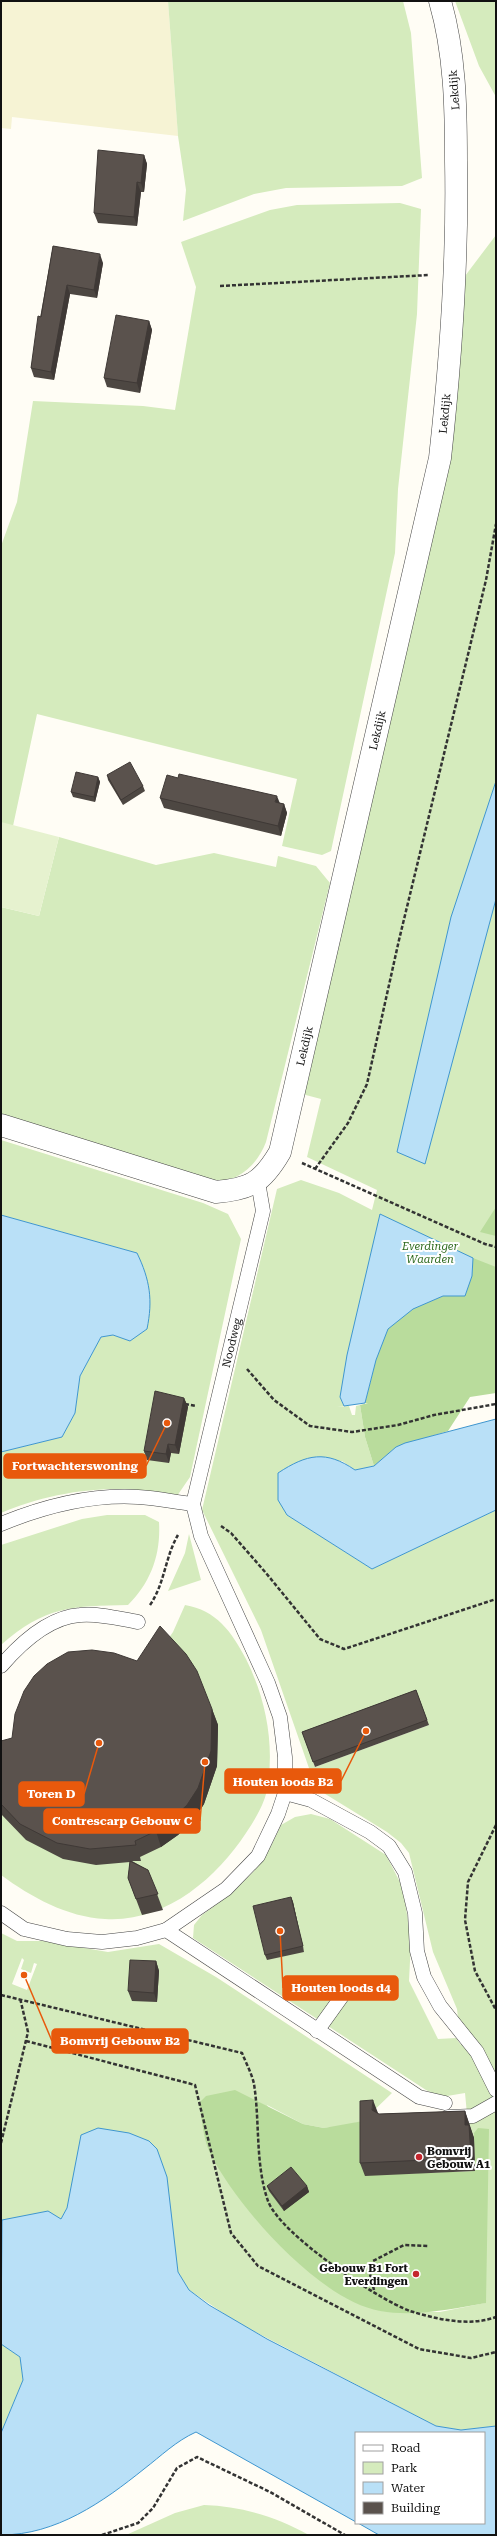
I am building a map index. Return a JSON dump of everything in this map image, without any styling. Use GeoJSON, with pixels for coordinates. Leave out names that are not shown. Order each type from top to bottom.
{"type":"FeatureCollection","features":[{"type":"Feature","properties":{"kind":"street","name":"Lekdijk"},"geometry":{"type":"LineString","coordinates":[[1,1125],[216,1192],[242,1190],[258,1182],[272,1167],[280,1152],[440,458],[452,349],[456,274],[455,96],[450,42],[440,1]]}},
{"type":"Feature","properties":{"kind":"lane","name":"Noodweg"},"geometry":{"type":"LineString","coordinates":[[193,1504],[263,1211],[258,1182]]}},
{"type":"Feature","properties":{"kind":"lane"},"geometry":{"type":"LineString","coordinates":[[1,1524],[46,1507],[103,1497],[139,1497],[193,1504],[201,1536],[268,1683],[280,1717],[285,1757],[285,1793],[278,1814],[258,1856],[226,1889],[166,1930],[137,1938],[102,1942],[74,1939],[24,1929],[1,1913]]}},
{"type":"Feature","properties":{"kind":"lane"},"geometry":{"type":"LineString","coordinates":[[1,1666],[17,1647],[56,1621],[80,1615],[138,1622]]}},
{"type":"Feature","properties":{"kind":"lane"},"geometry":{"type":"LineString","coordinates":[[285,1793],[311,1800],[370,1832],[389,1846],[405,1872],[415,1913],[417,1951],[424,1977],[440,2006],[477,2052],[492,2099],[473,2116],[436,2117]]}},
{"type":"Feature","properties":{"kind":"lane"},"geometry":{"type":"LineString","coordinates":[[166,1930],[419,2097],[445,2103]]}},
{"type":"Feature","properties":{"kind":"lane"},"geometry":{"type":"LineString","coordinates":[[317,2031],[345,1992]]}},
{"type":"Feature","properties":{"kind":"path"},"geometry":{"type":"LineString","coordinates":[[220,286],[456,274]]}},
{"type":"Feature","properties":{"kind":"path"},"geometry":{"type":"LineString","coordinates":[[315,1169],[348,1122],[367,1084],[399,940],[486,580],[496,524]]}},
{"type":"Feature","properties":{"kind":"path"},"geometry":{"type":"LineString","coordinates":[[280,1152],[485,1244],[496,1247]]}},
{"type":"Feature","properties":{"kind":"path"},"geometry":{"type":"LineString","coordinates":[[245,1366],[274,1400],[310,1426],[352,1432],[398,1425],[434,1415],[496,1404]]}},
{"type":"Feature","properties":{"kind":"path"},"geometry":{"type":"LineString","coordinates":[[180,1403],[187,1405]]}},
{"type":"Feature","properties":{"kind":"path"},"geometry":{"type":"LineString","coordinates":[[143,1468],[147,1448]]}},
{"type":"Feature","properties":{"kind":"path"},"geometry":{"type":"LineString","coordinates":[[138,1622],[160,1591],[170,1549],[186,1524],[193,1504],[231,1533],[320,1639],[344,1649],[496,1599]]}},
{"type":"Feature","properties":{"kind":"path"},"geometry":{"type":"LineString","coordinates":[[496,1825],[468,1882],[465,1920],[475,1971],[496,2010]]}},
{"type":"Feature","properties":{"kind":"path"},"geometry":{"type":"LineString","coordinates":[[1,1995],[20,1998],[242,2053],[253,2082],[260,2165],[268,2202],[288,2230],[330,2264],[408,2310],[439,2318],[467,2322],[496,2317]]}},
{"type":"Feature","properties":{"kind":"path"},"geometry":{"type":"LineString","coordinates":[[1,2143],[28,2032],[20,1998]]}},
{"type":"Feature","properties":{"kind":"path"},"geometry":{"type":"LineString","coordinates":[[26,2041],[195,2085],[231,2233],[258,2266],[419,2349],[471,2358],[496,2352]]}},
{"type":"Feature","properties":{"kind":"path"},"geometry":{"type":"LineString","coordinates":[[374,2291],[370,2274],[373,2261],[404,2245],[428,2246]]}},
{"type":"Feature","properties":{"kind":"path"},"geometry":{"type":"LineString","coordinates":[[102,2535],[138,2523],[153,2508],[177,2468],[197,2457],[270,2492],[345,2535]]}},
{"type":"Feature","properties":{"kind":"shaded area"},"geometry":{"type":"Polygon","coordinates":[[[1,1],[168,1],[178,136],[12,117],[11,129],[1,128],[1,1]]]}},
{"type":"Feature","properties":{"kind":"green space"},"geometry":{"type":"Polygon","coordinates":[[[168,1],[403,1],[411,33],[422,178],[402,186],[286,188],[254,194],[183,221],[186,190],[178,136],[168,1]]]}},
{"type":"Feature","properties":{"kind":"green space"},"geometry":{"type":"Polygon","coordinates":[[[455,1],[496,1],[496,97],[479,66],[455,1]]]}},
{"type":"Feature","properties":{"kind":"green space"},"geometry":{"type":"Polygon","coordinates":[[[400,203],[421,209],[417,314],[398,489],[395,553],[331,851],[322,855],[282,846],[297,779],[37,714],[13,826],[1,823],[1,546],[17,502],[33,401],[143,406],[175,410],[196,287],[181,242],[270,210],[297,205],[400,203]]]}},
{"type":"Feature","properties":{"kind":"green space","name":"Everdinger Waarden"},"geometry":{"type":"Polygon","coordinates":[[[496,235],[496,1293],[340,1397],[344,1406],[337,1407],[349,1406],[352,1415],[355,1415],[356,1406],[360,1405],[365,1437],[374,1466],[355,1470],[342,1461],[279,1473],[278,1499],[287,1515],[372,1569],[496,1510],[496,2426],[461,2430],[436,2426],[238,2323],[189,2290],[178,2272],[172,2228],[67,2208],[61,2219],[2,2220],[1,2223],[1,1933],[17,1941],[43,1941],[108,1952],[159,1944],[216,1977],[392,2093],[363,2121],[343,2126],[324,2128],[303,2124],[267,2105],[380,2311],[440,2312],[485,2303],[465,2093],[441,2097],[426,2090],[193,1938],[194,1925],[202,1915],[232,1893],[254,1871],[271,1846],[281,1825],[295,1817],[311,1814],[330,1819],[386,1855],[403,1888],[411,1941],[409,1981],[438,2039],[456,2038],[461,2045],[457,2009],[433,1952],[409,1853],[401,1843],[387,1832],[322,1792],[310,1771],[261,1630],[202,1510],[277,1189],[301,1180],[339,1193],[372,1210],[377,1190],[307,1157],[321,1099],[302,1094],[429,547],[457,396],[465,276],[496,235]],[[429,1725],[304,1737],[315,1767],[429,1725]],[[22,1958],[12,1984],[27,1990],[37,1964],[34,1963],[31,1973],[21,1969],[24,1960],[22,1958]]]}},
{"type":"Feature","properties":{"kind":"green space"},"geometry":{"type":"Polygon","coordinates":[[[1,822],[59,837],[39,916],[1,907],[1,822]]]}},
{"type":"Feature","properties":{"kind":"green space"},"geometry":{"type":"Polygon","coordinates":[[[59,837],[156,865],[214,853],[276,867],[278,856],[316,866],[330,883],[266,1142],[262,1151],[252,1165],[246,1171],[231,1180],[213,1184],[1,1115],[1,907],[39,916],[59,837]]]}},
{"type":"Feature","properties":{"kind":"green space"},"geometry":{"type":"Polygon","coordinates":[[[1,1140],[203,1203],[228,1214],[241,1239],[190,1477],[177,1496],[129,1489],[92,1490],[45,1498],[1,1513],[1,1452],[62,1437],[75,1413],[80,1376],[101,1337],[113,1335],[131,1341],[137,1253],[1,1215],[1,1140]]]}},
{"type":"Feature","properties":{"kind":"green space"},"geometry":{"type":"Polygon","coordinates":[[[496,1207],[496,1236],[480,1232],[496,1207]]]}},
{"type":"Feature","properties":{"kind":"green space"},"geometry":{"type":"Polygon","coordinates":[[[473,1258],[496,1267],[496,1393],[470,1397],[448,1431],[396,1447],[374,1466],[365,1437],[360,1405],[368,1403],[365,1403],[376,1360],[388,1329],[413,1309],[443,1296],[465,1295],[472,1276],[473,1258]]]}},
{"type":"Feature","properties":{"kind":"green space"},"geometry":{"type":"Polygon","coordinates":[[[107,1515],[145,1515],[159,1522],[158,1545],[153,1567],[143,1587],[136,1596],[128,1605],[91,1606],[46,1615],[31,1622],[1,1645],[1,1545],[82,1519],[107,1515]]]}},
{"type":"Feature","properties":{"kind":"green space"},"geometry":{"type":"Polygon","coordinates":[[[189,1534],[201,1580],[168,1591],[185,1553],[189,1534]]]}},
{"type":"Feature","properties":{"kind":"green space"},"geometry":{"type":"Polygon","coordinates":[[[185,1605],[206,1612],[214,1617],[229,1631],[241,1649],[253,1674],[264,1706],[269,1739],[270,1756],[266,1796],[246,1833],[220,1866],[186,1895],[168,1906],[148,1914],[127,1918],[105,1919],[63,1910],[37,1898],[1,1875],[1,1758],[151,1664],[173,1632],[185,1605]]]}},
{"type":"Feature","properties":{"kind":"green space"},"geometry":{"type":"Polygon","coordinates":[[[235,2090],[303,2124],[324,2128],[363,2121],[365,2175],[475,2171],[474,2133],[478,2128],[489,2129],[486,2303],[420,2313],[393,2313],[380,2311],[356,2303],[332,2289],[307,2270],[282,2248],[239,2199],[210,2153],[204,2135],[199,2103],[206,2096],[235,2090]]]}},
{"type":"Feature","properties":{"kind":"green space"},"geometry":{"type":"Polygon","coordinates":[[[1,2344],[20,2357],[23,2380],[1,2433],[1,2344]]]}},
{"type":"Feature","properties":{"kind":"green space"},"geometry":{"type":"Polygon","coordinates":[[[204,2505],[245,2510],[284,2523],[309,2535],[126,2535],[175,2513],[204,2505]]]}},
{"type":"Feature","properties":{"kind":"water"},"geometry":{"type":"Polygon","coordinates":[[[496,781],[496,899],[425,1164],[397,1152],[451,917],[496,781]]]}},
{"type":"Feature","properties":{"kind":"water"},"geometry":{"type":"Polygon","coordinates":[[[380,1214],[473,1258],[472,1276],[465,1296],[443,1296],[413,1309],[388,1329],[376,1360],[365,1403],[344,1406],[340,1397],[347,1355],[380,1214]]]}},
{"type":"Feature","properties":{"kind":"water"},"geometry":{"type":"Polygon","coordinates":[[[1,1215],[137,1253],[145,1272],[149,1290],[150,1309],[147,1329],[130,1341],[113,1335],[101,1337],[80,1376],[75,1413],[62,1437],[1,1452],[1,1215]]]}},
{"type":"Feature","properties":{"kind":"water"},"geometry":{"type":"Polygon","coordinates":[[[496,1419],[496,1510],[372,1569],[287,1515],[278,1500],[278,1473],[307,1458],[326,1457],[335,1459],[355,1470],[374,1466],[396,1447],[405,1443],[496,1419]]]}},
{"type":"Feature","properties":{"kind":"water"},"geometry":{"type":"Polygon","coordinates":[[[98,2128],[129,2133],[149,2141],[157,2149],[167,2177],[178,2272],[189,2290],[209,2305],[267,2339],[436,2426],[461,2430],[496,2426],[496,2535],[379,2535],[360,2524],[485,2524],[485,2432],[355,2432],[355,2521],[196,2432],[175,2444],[112,2493],[78,2514],[60,2523],[41,2529],[21,2534],[1,2535],[1,2433],[23,2380],[20,2357],[1,2344],[2,2220],[48,2211],[61,2219],[67,2208],[81,2135],[98,2128]]]}},
{"type":"Feature","properties":{"kind":"building"},"geometry":{"type":"Polygon","coordinates":[[[98,150],[144,155],[141,183],[137,182],[134,217],[94,213],[98,150]]]}},
{"type":"Feature","properties":{"kind":"building"},"geometry":{"type":"Polygon","coordinates":[[[53,246],[100,254],[94,290],[67,285],[51,372],[31,368],[38,316],[41,317],[53,246]]]}},
{"type":"Feature","properties":{"kind":"building"},"geometry":{"type":"Polygon","coordinates":[[[116,315],[149,321],[137,383],[104,378],[116,315]]]}},
{"type":"Feature","properties":{"kind":"building"},"geometry":{"type":"Polygon","coordinates":[[[130,762],[143,786],[121,800],[107,775],[130,762]]]}},
{"type":"Feature","properties":{"kind":"building"},"geometry":{"type":"Polygon","coordinates":[[[76,772],[98,777],[94,797],[71,792],[76,772]]]}},
{"type":"Feature","properties":{"kind":"building"},"geometry":{"type":"Polygon","coordinates":[[[179,774],[277,796],[275,802],[284,804],[278,826],[160,798],[167,775],[178,778],[179,774]]]}},
{"type":"Feature","properties":{"kind":"building"},"geometry":{"type":"Polygon","coordinates":[[[155,1391],[184,1398],[175,1445],[168,1444],[166,1454],[144,1451],[155,1391]]]}},
{"type":"Feature","properties":{"kind":"building"},"geometry":{"type":"Polygon","coordinates":[[[160,1626],[186,1654],[197,1671],[212,1709],[211,1751],[198,1788],[187,1805],[156,1831],[135,1841],[136,1845],[90,1849],[57,1843],[20,1824],[1,1804],[1,1741],[12,1738],[15,1714],[24,1691],[34,1676],[47,1664],[68,1652],[92,1650],[114,1653],[137,1661],[160,1626]]]}},
{"type":"Feature","properties":{"kind":"building"},"geometry":{"type":"Polygon","coordinates":[[[416,1690],[427,1720],[313,1762],[302,1732],[416,1690]]]}},
{"type":"Feature","properties":{"kind":"building"},"geometry":{"type":"Polygon","coordinates":[[[130,1861],[148,1870],[158,1894],[136,1899],[128,1878],[130,1861]]]}},
{"type":"Feature","properties":{"kind":"building"},"geometry":{"type":"Polygon","coordinates":[[[291,1897],[303,1946],[265,1955],[253,1906],[291,1897]]]}},
{"type":"Feature","properties":{"kind":"building"},"geometry":{"type":"Polygon","coordinates":[[[130,1960],[156,1961],[154,1993],[128,1991],[130,1960]]]}},
{"type":"Feature","properties":{"kind":"building","name":"Bomvrij Gebouw A1"},"geometry":{"type":"Polygon","coordinates":[[[373,2100],[372,2110],[379,2114],[465,2111],[465,2125],[469,2125],[471,2158],[360,2163],[360,2101],[373,2100]]]}},
{"type":"Feature","properties":{"kind":"building"},"geometry":{"type":"Polygon","coordinates":[[[291,2167],[307,2186],[282,2206],[267,2186],[291,2167]]]}},
{"type":"Feature","properties":{"kind":"place","name":"Fortwachterswoning"},"geometry":{"type":"Point","coordinates":[167,1423]}},
{"type":"Feature","properties":{"kind":"place","name":"Houten loods B2"},"geometry":{"type":"Point","coordinates":[366,1731]}},
{"type":"Feature","properties":{"kind":"place","name":"Toren D"},"geometry":{"type":"Point","coordinates":[99,1743]}},
{"type":"Feature","properties":{"kind":"place","name":"Contrescarp Gebouw C"},"geometry":{"type":"Point","coordinates":[205,1762]}},
{"type":"Feature","properties":{"kind":"place","name":"Houten loods d4"},"geometry":{"type":"Point","coordinates":[280,1931]}},
{"type":"Feature","properties":{"kind":"place","name":"Bomvrij Gebouw B2"},"geometry":{"type":"Point","coordinates":[24,1975]}},
{"type":"Feature","properties":{"kind":"place","name":"Bomvrij Gebouw A1"},"geometry":{"type":"Point","coordinates":[419,2157]}},
{"type":"Feature","properties":{"kind":"place","name":"Gebouw B1 Fort Everdingen"},"geometry":{"type":"Point","coordinates":[416,2274]}}]}
